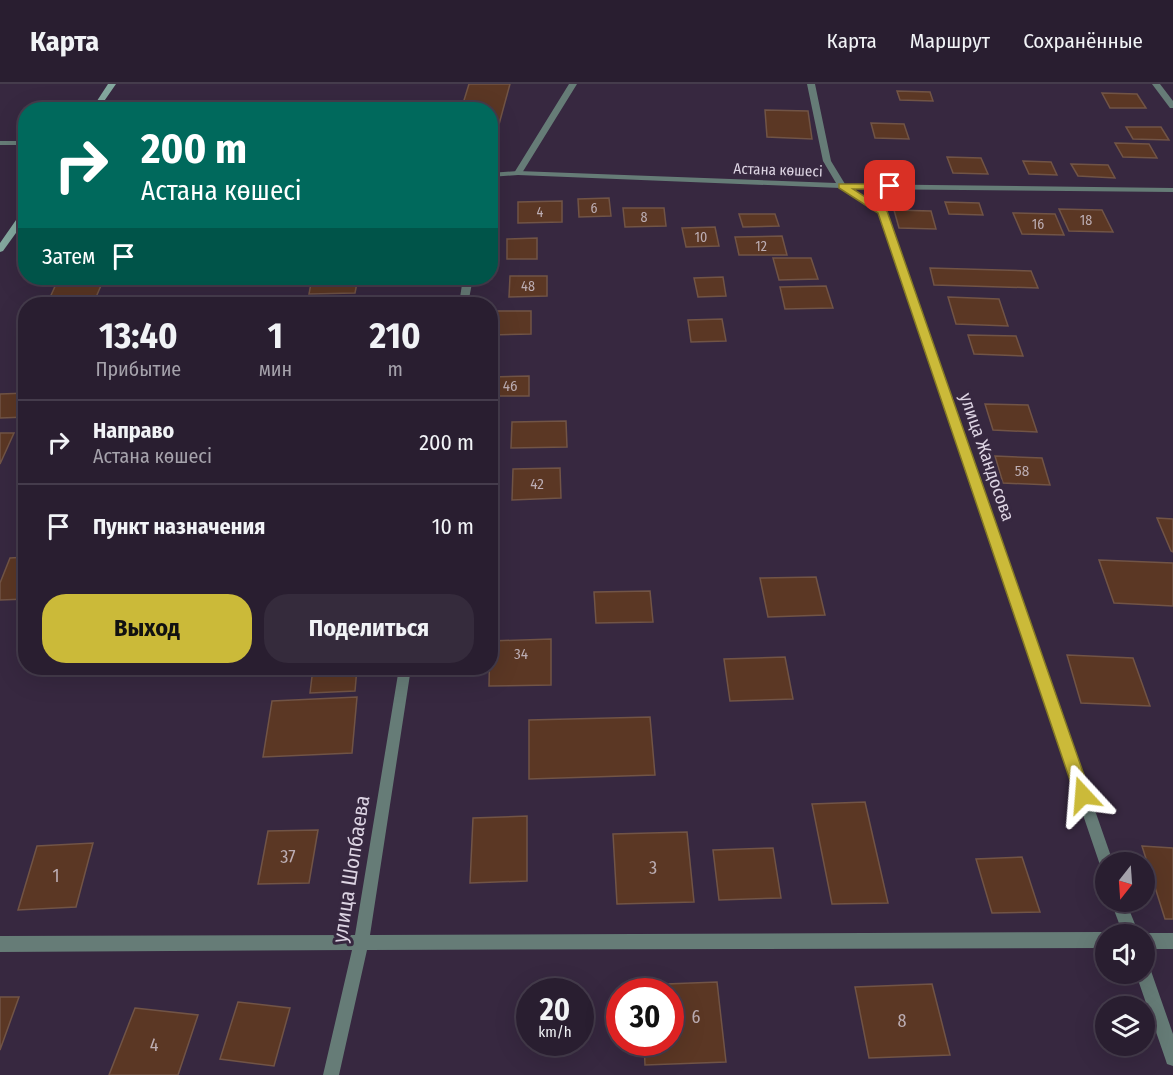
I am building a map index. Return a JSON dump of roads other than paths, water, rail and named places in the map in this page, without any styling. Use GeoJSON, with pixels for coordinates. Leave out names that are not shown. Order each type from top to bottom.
{"type":"FeatureCollection","features":[{"type":"Feature","properties":{"kind":"main road"},"geometry":{"type":"LineString","coordinates":[[100,102],[112,84]]}},
{"type":"Feature","properties":{"kind":"main road"},"geometry":{"type":"LineString","coordinates":[[0,249],[18,223]]}},
{"type":"Feature","properties":{"kind":"street"},"geometry":{"type":"LineString","coordinates":[[518,173],[573,84]]}},
{"type":"Feature","properties":{"kind":"street","name":"улица Жандосова"},"geometry":{"type":"LineString","coordinates":[[811,84],[827,161],[842,186],[882,211],[1103,852]]}},
{"type":"Feature","properties":{"kind":"street"},"geometry":{"type":"LineString","coordinates":[[1156,84],[1173,106]]}},
{"type":"Feature","properties":{"kind":"street"},"geometry":{"type":"LineString","coordinates":[[0,143],[18,143]]}},
{"type":"Feature","properties":{"kind":"street","name":"Астана көшесі"},"geometry":{"type":"LineString","coordinates":[[498,174],[518,173],[842,186],[1173,190]]}},
{"type":"Feature","properties":{"kind":"street","name":"улица Шопбаева"},"geometry":{"type":"LineString","coordinates":[[331,1075],[361,943],[404,675]]}},
{"type":"Feature","properties":{"kind":"street"},"geometry":{"type":"LineString","coordinates":[[0,944],[1095,940]]}},
{"type":"Feature","properties":{"kind":"street"},"geometry":{"type":"LineString","coordinates":[[1155,941],[1173,941]]}},
{"type":"Feature","properties":{"kind":"street"},"geometry":{"type":"LineString","coordinates":[[1147,984],[1173,1058]]}}]}
